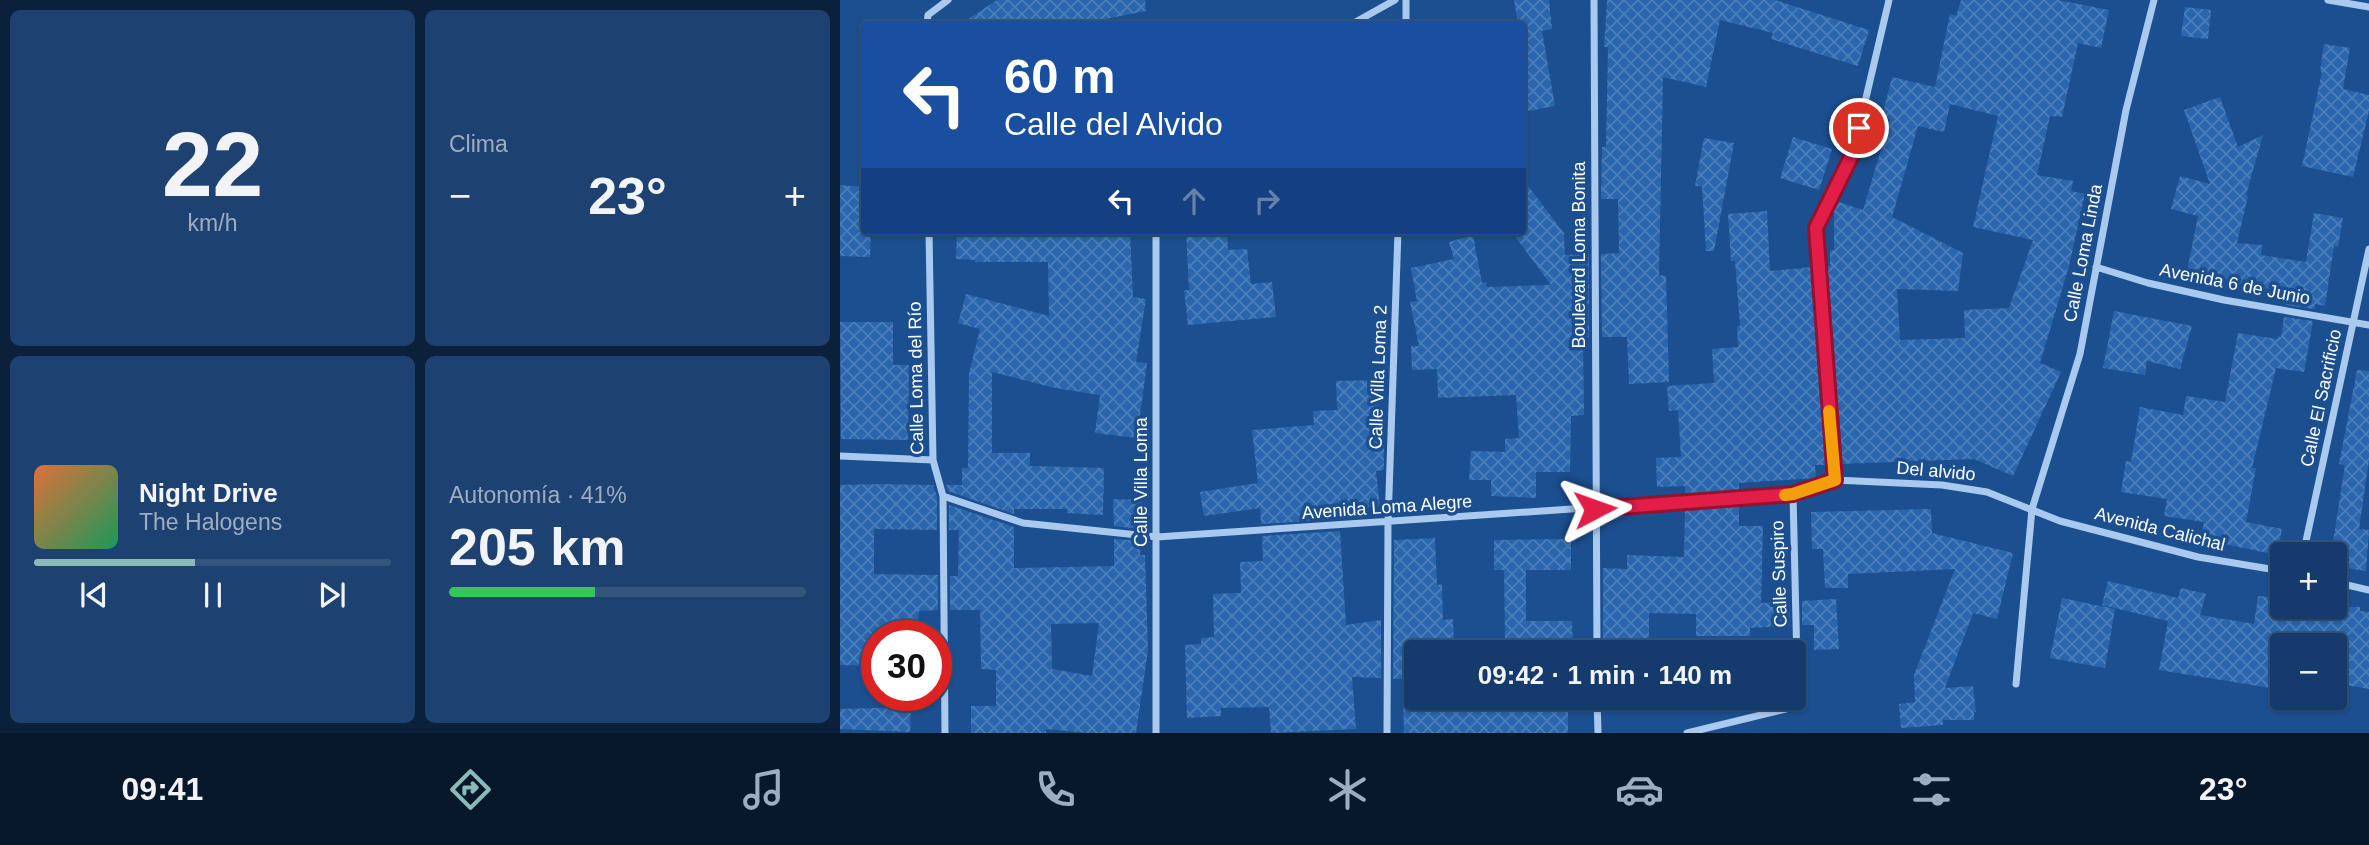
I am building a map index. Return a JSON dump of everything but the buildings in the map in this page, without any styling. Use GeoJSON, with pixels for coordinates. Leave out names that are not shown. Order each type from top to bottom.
{"type":"FeatureCollection","features":[{"type":"Feature","properties":{"kind":"street"},"geometry":{"type":"LineString","coordinates":[[927,21],[928,15],[948,0]]}},
{"type":"Feature","properties":{"kind":"street"},"geometry":{"type":"LineString","coordinates":[[1357,21],[1395,0]]}},
{"type":"Feature","properties":{"kind":"street"},"geometry":{"type":"LineString","coordinates":[[1406,0],[1406,21]]}},
{"type":"Feature","properties":{"kind":"street","name":"Boulevard Loma Bonita"},"geometry":{"type":"LineString","coordinates":[[1594,0],[1597,640]]}},
{"type":"Feature","properties":{"kind":"street"},"geometry":{"type":"LineString","coordinates":[[1835,480],[1816,228],[1853,153],[1889,0]]}},
{"type":"Feature","properties":{"kind":"street","name":"Calle Loma Linda"},"geometry":{"type":"LineString","coordinates":[[2016,684],[2032,509],[2080,354],[2126,110],[2154,0]]}},
{"type":"Feature","properties":{"kind":"street"},"geometry":{"type":"LineString","coordinates":[[2328,0],[2369,7]]}},
{"type":"Feature","properties":{"kind":"street","name":"Calle Loma del Río"},"geometry":{"type":"LineString","coordinates":[[929,235],[933,460],[943,496],[945,733]]}},
{"type":"Feature","properties":{"kind":"street","name":"Calle Villa Loma"},"geometry":{"type":"LineString","coordinates":[[1156,235],[1156,733]]}},
{"type":"Feature","properties":{"kind":"street","name":"Calle Villa Loma 2"},"geometry":{"type":"LineString","coordinates":[[1387,733],[1388,523],[1398,235]]}},
{"type":"Feature","properties":{"kind":"street","name":"Calle El Sacrificio"},"geometry":{"type":"LineString","coordinates":[[2307,542],[2369,248]]}},
{"type":"Feature","properties":{"kind":"street","name":"Avenida 6 de Junio"},"geometry":{"type":"LineString","coordinates":[[2096,267],[2148,283],[2224,300],[2369,325]]}},
{"type":"Feature","properties":{"kind":"street"},"geometry":{"type":"LineString","coordinates":[[840,456],[933,460]]}},
{"type":"Feature","properties":{"kind":"street","name":"Avenida Loma Alegre"},"geometry":{"type":"LineString","coordinates":[[943,496],[1023,523],[1157,537],[1793,494],[1835,480]]}},
{"type":"Feature","properties":{"kind":"street","name":"Del alvido"},"geometry":{"type":"LineString","coordinates":[[1835,480],[1942,485],[1987,492],[2032,509]]}},
{"type":"Feature","properties":{"kind":"street","name":"Calle Suspiro"},"geometry":{"type":"LineString","coordinates":[[1687,733],[1798,706],[1793,494]]}},
{"type":"Feature","properties":{"kind":"street","name":"Avenida Calichal"},"geometry":{"type":"LineString","coordinates":[[2032,509],[2060,521],[2198,557],[2270,569]]}},
{"type":"Feature","properties":{"kind":"street"},"geometry":{"type":"LineString","coordinates":[[2347,585],[2369,590]]}},
{"type":"Feature","properties":{"kind":"street"},"geometry":{"type":"LineString","coordinates":[[1597,710],[1598,733]]}},
{"type":"Feature","properties":{"kind":"slow traffic"},"geometry":{"type":"LineString","coordinates":[[1785,495],[1835,480],[1829,411]]}},
{"type":"Feature","properties":{"kind":"route"},"geometry":{"type":"LineString","coordinates":[[1595,509],[1793,494],[1835,480],[1816,228],[1853,153],[1859,128]]}}]}
